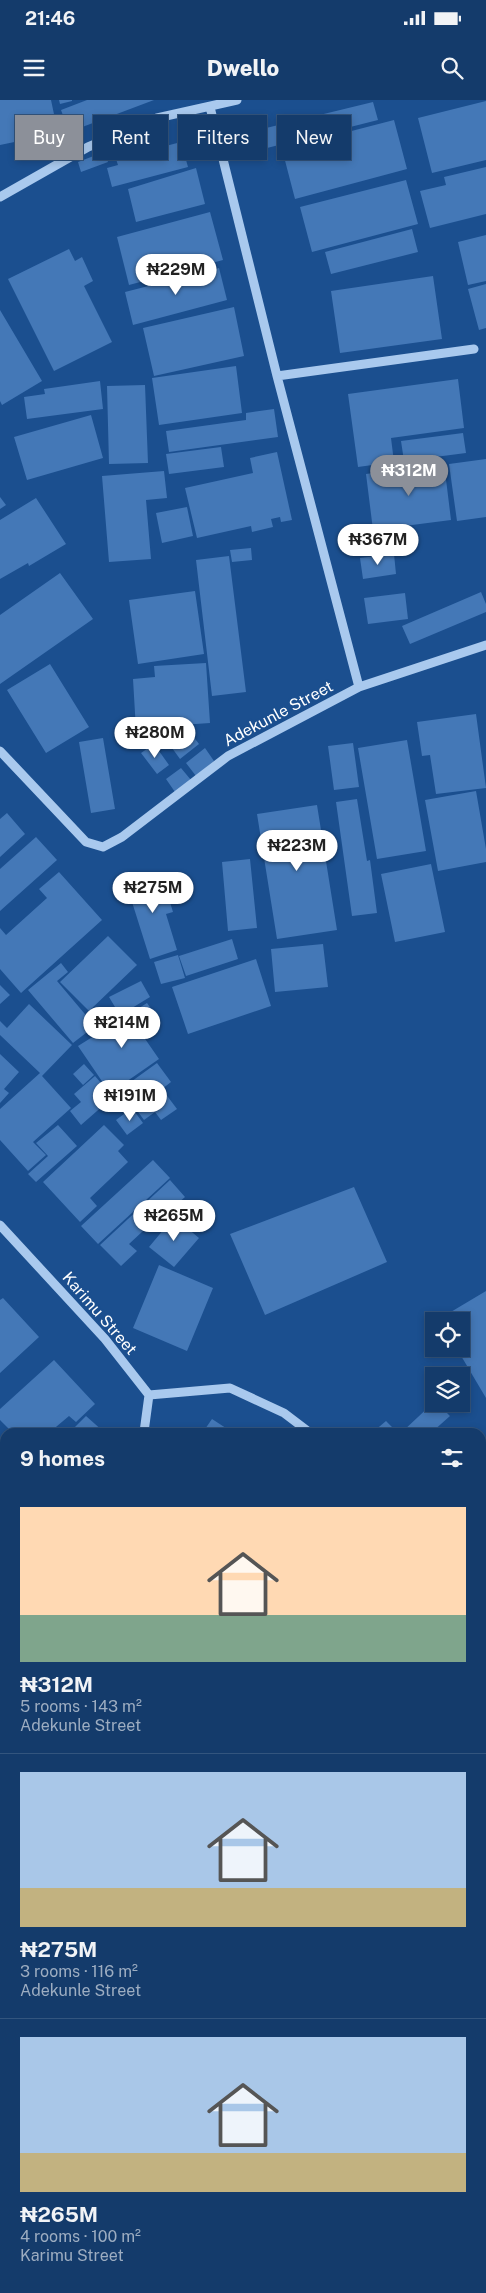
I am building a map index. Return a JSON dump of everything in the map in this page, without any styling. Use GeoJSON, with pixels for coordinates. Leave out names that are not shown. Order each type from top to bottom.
{"type":"FeatureCollection","features":[{"type":"Feature","properties":{"kind":"street"},"geometry":{"type":"LineString","coordinates":[[0,197],[88,147],[157,118],[237,100]]}},
{"type":"Feature","properties":{"kind":"street"},"geometry":{"type":"LineString","coordinates":[[210,107],[277,376],[359,687]]}},
{"type":"Feature","properties":{"kind":"street"},"geometry":{"type":"LineString","coordinates":[[277,376],[474,349]]}},
{"type":"Feature","properties":{"kind":"street","name":"Adekunle Street"},"geometry":{"type":"LineString","coordinates":[[0,751],[86,842],[103,847],[122,837],[228,756],[359,687],[486,645]]}},
{"type":"Feature","properties":{"kind":"street","name":"Karimu Street"},"geometry":{"type":"LineString","coordinates":[[0,1225],[106,1339],[148,1395]]}},
{"type":"Feature","properties":{"kind":"street"},"geometry":{"type":"LineString","coordinates":[[144,1428],[148,1395],[230,1388],[284,1413],[304,1428]]}},
{"type":"Feature","properties":{"kind":"building"},"geometry":{"type":"Polygon","coordinates":[[[0,100],[51,100],[54,115],[15,115],[15,142],[0,145],[0,100]]]}},
{"type":"Feature","properties":{"kind":"building"},"geometry":{"type":"Polygon","coordinates":[[[59,100],[72,100],[72,101],[60,104],[59,100]]]}},
{"type":"Feature","properties":{"kind":"building"},"geometry":{"type":"Polygon","coordinates":[[[87,100],[154,100],[114,115],[93,115],[93,123],[83,127],[83,115],[63,115],[61,110],[87,100]]]}},
{"type":"Feature","properties":{"kind":"building"},"geometry":{"type":"Polygon","coordinates":[[[486,101],[486,160],[432,173],[418,118],[486,101]]]}},
{"type":"Feature","properties":{"kind":"building"},"geometry":{"type":"Polygon","coordinates":[[[373,102],[378,120],[351,127],[351,115],[320,115],[373,102]]]}},
{"type":"Feature","properties":{"kind":"building"},"geometry":{"type":"Polygon","coordinates":[[[394,120],[407,169],[295,199],[285,160],[351,160],[351,131],[394,120]]]}},
{"type":"Feature","properties":{"kind":"building"},"geometry":{"type":"Polygon","coordinates":[[[277,125],[277,145],[267,148],[267,128],[277,125]]]}},
{"type":"Feature","properties":{"kind":"building"},"geometry":{"type":"Polygon","coordinates":[[[178,143],[178,160],[186,160],[188,167],[112,187],[107,168],[118,165],[116,160],[168,160],[168,145],[178,143]]]}},
{"type":"Feature","properties":{"kind":"building"},"geometry":{"type":"Polygon","coordinates":[[[93,156],[93,160],[107,160],[108,162],[81,172],[78,162],[93,156]]]}},
{"type":"Feature","properties":{"kind":"building"},"geometry":{"type":"Polygon","coordinates":[[[486,167],[486,214],[430,228],[420,191],[446,185],[444,177],[486,167]]]}},
{"type":"Feature","properties":{"kind":"building"},"geometry":{"type":"Polygon","coordinates":[[[196,168],[205,204],[136,222],[128,189],[196,168]]]}},
{"type":"Feature","properties":{"kind":"building"},"geometry":{"type":"Polygon","coordinates":[[[406,180],[418,224],[312,252],[300,207],[406,180]]]}},
{"type":"Feature","properties":{"kind":"building"},"geometry":{"type":"Polygon","coordinates":[[[210,212],[223,260],[129,285],[117,237],[210,212]]]}},
{"type":"Feature","properties":{"kind":"building"},"geometry":{"type":"Polygon","coordinates":[[[412,229],[418,252],[331,274],[325,252],[412,229]]]}},
{"type":"Feature","properties":{"kind":"building"},"geometry":{"type":"Polygon","coordinates":[[[486,235],[486,281],[468,285],[458,242],[486,235]]]}},
{"type":"Feature","properties":{"kind":"building"},"geometry":{"type":"Polygon","coordinates":[[[69,249],[75,261],[82,257],[93,281],[84,286],[112,342],[54,371],[8,279],[69,249]]]}},
{"type":"Feature","properties":{"kind":"building"},"geometry":{"type":"Polygon","coordinates":[[[219,268],[227,300],[133,325],[125,292],[219,268]]]}},
{"type":"Feature","properties":{"kind":"building"},"geometry":{"type":"Polygon","coordinates":[[[433,276],[442,339],[340,353],[331,291],[433,276]]]}},
{"type":"Feature","properties":{"kind":"building"},"geometry":{"type":"Polygon","coordinates":[[[486,284],[486,328],[479,330],[468,289],[486,284]]]}},
{"type":"Feature","properties":{"kind":"building"},"geometry":{"type":"Polygon","coordinates":[[[234,307],[244,356],[154,376],[143,328],[234,307]]]}},
{"type":"Feature","properties":{"kind":"building"},"geometry":{"type":"Polygon","coordinates":[[[0,310],[42,381],[2,405],[0,401],[0,310]]]}},
{"type":"Feature","properties":{"kind":"building"},"geometry":{"type":"Polygon","coordinates":[[[236,366],[242,413],[159,425],[152,378],[236,366]]]}},
{"type":"Feature","properties":{"kind":"building"},"geometry":{"type":"Polygon","coordinates":[[[458,379],[464,428],[391,438],[394,462],[358,467],[348,394],[458,379]]]}},
{"type":"Feature","properties":{"kind":"building"},"geometry":{"type":"Polygon","coordinates":[[[100,381],[103,409],[27,419],[24,397],[45,394],[44,389],[100,381]]]}},
{"type":"Feature","properties":{"kind":"building"},"geometry":{"type":"Polygon","coordinates":[[[145,385],[148,463],[109,464],[107,386],[145,385]]]}},
{"type":"Feature","properties":{"kind":"building"},"geometry":{"type":"Polygon","coordinates":[[[274,409],[278,437],[169,452],[166,431],[246,420],[246,413],[274,409]]]}},
{"type":"Feature","properties":{"kind":"building"},"geometry":{"type":"Polygon","coordinates":[[[91,415],[103,458],[27,480],[14,437],[91,415]]]}},
{"type":"Feature","properties":{"kind":"building"},"geometry":{"type":"Polygon","coordinates":[[[463,433],[466,453],[404,461],[401,441],[463,433]]]}},
{"type":"Feature","properties":{"kind":"building"},"geometry":{"type":"Polygon","coordinates":[[[221,447],[224,467],[169,474],[166,454],[221,447]]]}},
{"type":"Feature","properties":{"kind":"building"},"geometry":{"type":"Polygon","coordinates":[[[277,452],[292,520],[281,522],[280,517],[271,519],[273,527],[252,532],[251,526],[197,538],[185,488],[253,473],[250,458],[277,452]]]}},
{"type":"Feature","properties":{"kind":"building"},"geometry":{"type":"Polygon","coordinates":[[[486,459],[486,517],[457,521],[449,464],[486,459]]]}},
{"type":"Feature","properties":{"kind":"building"},"geometry":{"type":"Polygon","coordinates":[[[444,463],[451,520],[373,530],[366,474],[444,463]]]}},
{"type":"Feature","properties":{"kind":"building"},"geometry":{"type":"Polygon","coordinates":[[[164,471],[167,498],[146,500],[151,559],[109,562],[102,476],[164,471]]]}},
{"type":"Feature","properties":{"kind":"building"},"geometry":{"type":"Polygon","coordinates":[[[0,497],[6,505],[0,509],[0,497]]]}},
{"type":"Feature","properties":{"kind":"building"},"geometry":{"type":"Polygon","coordinates":[[[36,498],[66,544],[29,566],[28,563],[0,579],[0,520],[36,498]]]}},
{"type":"Feature","properties":{"kind":"building"},"geometry":{"type":"Polygon","coordinates":[[[187,507],[193,536],[162,543],[156,513],[187,507]]]}},
{"type":"Feature","properties":{"kind":"building"},"geometry":{"type":"Polygon","coordinates":[[[251,548],[252,560],[232,562],[230,550],[251,548]]]}},
{"type":"Feature","properties":{"kind":"building"},"geometry":{"type":"Polygon","coordinates":[[[394,554],[396,574],[363,579],[360,558],[394,554]]]}},
{"type":"Feature","properties":{"kind":"building"},"geometry":{"type":"Polygon","coordinates":[[[229,556],[246,692],[212,696],[196,560],[229,556]]]}},
{"type":"Feature","properties":{"kind":"building"},"geometry":{"type":"Polygon","coordinates":[[[60,573],[93,619],[0,684],[0,615],[60,573]]]}},
{"type":"Feature","properties":{"kind":"building"},"geometry":{"type":"Polygon","coordinates":[[[195,591],[204,654],[138,664],[129,600],[195,591]]]}},
{"type":"Feature","properties":{"kind":"building"},"geometry":{"type":"Polygon","coordinates":[[[481,592],[486,604],[486,612],[410,644],[402,626],[481,592]]]}},
{"type":"Feature","properties":{"kind":"building"},"geometry":{"type":"Polygon","coordinates":[[[405,593],[408,619],[368,624],[364,598],[405,593]]]}},
{"type":"Feature","properties":{"kind":"building"},"geometry":{"type":"Polygon","coordinates":[[[206,663],[210,723],[136,730],[133,679],[155,677],[154,666],[206,663]]]}},
{"type":"Feature","properties":{"kind":"building"},"geometry":{"type":"Polygon","coordinates":[[[50,664],[89,727],[46,753],[7,690],[50,664]]]}},
{"type":"Feature","properties":{"kind":"building"},"geometry":{"type":"Polygon","coordinates":[[[476,714],[486,788],[436,794],[430,755],[422,756],[417,722],[476,714]]]}},
{"type":"Feature","properties":{"kind":"building"},"geometry":{"type":"Polygon","coordinates":[[[186,727],[199,744],[180,759],[167,741],[186,727]]]}},
{"type":"Feature","properties":{"kind":"building"},"geometry":{"type":"Polygon","coordinates":[[[103,738],[115,809],[91,813],[79,742],[103,738]]]}},
{"type":"Feature","properties":{"kind":"building"},"geometry":{"type":"Polygon","coordinates":[[[407,740],[426,851],[377,859],[358,748],[407,740]]]}},
{"type":"Feature","properties":{"kind":"building"},"geometry":{"type":"Polygon","coordinates":[[[353,743],[359,787],[334,790],[328,746],[353,743]]]}},
{"type":"Feature","properties":{"kind":"building"},"geometry":{"type":"Polygon","coordinates":[[[154,744],[169,765],[157,774],[141,753],[154,744]]]}},
{"type":"Feature","properties":{"kind":"building"},"geometry":{"type":"Polygon","coordinates":[[[205,748],[214,761],[196,776],[186,763],[205,748]]]}},
{"type":"Feature","properties":{"kind":"building"},"geometry":{"type":"Polygon","coordinates":[[[181,768],[191,780],[175,792],[166,779],[181,768]]]}},
{"type":"Feature","properties":{"kind":"building"},"geometry":{"type":"Polygon","coordinates":[[[476,791],[486,849],[486,862],[438,871],[425,800],[476,791]]]}},
{"type":"Feature","properties":{"kind":"building"},"geometry":{"type":"Polygon","coordinates":[[[357,799],[367,861],[370,860],[377,913],[352,916],[336,802],[357,799]]]}},
{"type":"Feature","properties":{"kind":"building"},"geometry":{"type":"Polygon","coordinates":[[[317,805],[337,930],[277,939],[257,814],[317,805]]]}},
{"type":"Feature","properties":{"kind":"building"},"geometry":{"type":"Polygon","coordinates":[[[7,813],[25,834],[0,857],[0,819],[7,813]]]}},
{"type":"Feature","properties":{"kind":"building"},"geometry":{"type":"Polygon","coordinates":[[[36,837],[57,860],[0,911],[0,869],[36,837]]]}},
{"type":"Feature","properties":{"kind":"building"},"geometry":{"type":"Polygon","coordinates":[[[250,859],[257,928],[228,931],[222,862],[250,859]]]}},
{"type":"Feature","properties":{"kind":"building"},"geometry":{"type":"Polygon","coordinates":[[[431,864],[445,932],[395,942],[381,874],[431,864]]]}},
{"type":"Feature","properties":{"kind":"building"},"geometry":{"type":"Polygon","coordinates":[[[59,872],[102,920],[21,993],[0,969],[0,928],[6,935],[47,898],[39,889],[59,872]]]}},
{"type":"Feature","properties":{"kind":"building"},"geometry":{"type":"Polygon","coordinates":[[[161,873],[173,912],[166,914],[177,950],[150,959],[126,883],[161,873]]]}},
{"type":"Feature","properties":{"kind":"building"},"geometry":{"type":"Polygon","coordinates":[[[108,936],[137,965],[89,1011],[60,982],[108,936]]]}},
{"type":"Feature","properties":{"kind":"building"},"geometry":{"type":"Polygon","coordinates":[[[232,939],[238,959],[186,976],[179,956],[232,939]]]}},
{"type":"Feature","properties":{"kind":"building"},"geometry":{"type":"Polygon","coordinates":[[[323,944],[328,987],[275,992],[271,949],[323,944]]]}},
{"type":"Feature","properties":{"kind":"building"},"geometry":{"type":"Polygon","coordinates":[[[178,955],[185,978],[161,984],[154,962],[178,955]]]}},
{"type":"Feature","properties":{"kind":"building"},"geometry":{"type":"Polygon","coordinates":[[[256,959],[271,1006],[188,1034],[172,987],[256,959]]]}},
{"type":"Feature","properties":{"kind":"building"},"geometry":{"type":"Polygon","coordinates":[[[61,963],[68,972],[57,981],[95,1026],[73,1043],[28,990],[61,963]]]}},
{"type":"Feature","properties":{"kind":"building"},"geometry":{"type":"Polygon","coordinates":[[[141,981],[150,997],[114,1019],[109,1010],[115,1007],[109,997],[141,981]]]}},
{"type":"Feature","properties":{"kind":"building"},"geometry":{"type":"Polygon","coordinates":[[[0,985],[10,995],[0,1004],[0,985]]]}},
{"type":"Feature","properties":{"kind":"building"},"geometry":{"type":"Polygon","coordinates":[[[147,1003],[159,1020],[141,1033],[159,1059],[110,1093],[78,1046],[147,1003]]]}},
{"type":"Feature","properties":{"kind":"building"},"geometry":{"type":"Polygon","coordinates":[[[29,1004],[72,1045],[42,1076],[71,1108],[33,1142],[46,1155],[28,1171],[0,1140],[0,1109],[40,1073],[0,1035],[0,1021],[7,1028],[29,1004]]]}},
{"type":"Feature","properties":{"kind":"building"},"geometry":{"type":"Polygon","coordinates":[[[0,1054],[19,1072],[4,1089],[9,1093],[0,1103],[0,1054]]]}},
{"type":"Feature","properties":{"kind":"building"},"geometry":{"type":"Polygon","coordinates":[[[157,1063],[171,1082],[162,1089],[177,1109],[161,1120],[155,1112],[144,1120],[121,1089],[157,1063]]]}},
{"type":"Feature","properties":{"kind":"building"},"geometry":{"type":"Polygon","coordinates":[[[84,1064],[94,1075],[83,1085],[73,1074],[84,1064]]]}},
{"type":"Feature","properties":{"kind":"building"},"geometry":{"type":"Polygon","coordinates":[[[95,1076],[113,1097],[81,1125],[70,1111],[81,1102],[74,1094],[95,1076]]]}},
{"type":"Feature","properties":{"kind":"building"},"geometry":{"type":"Polygon","coordinates":[[[132,1108],[143,1123],[127,1135],[116,1120],[132,1108]]]}},
{"type":"Feature","properties":{"kind":"building"},"geometry":{"type":"Polygon","coordinates":[[[58,1125],[77,1146],[36,1182],[28,1174],[48,1156],[36,1143],[58,1125]]]}},
{"type":"Feature","properties":{"kind":"building"},"geometry":{"type":"Polygon","coordinates":[[[104,1125],[124,1145],[118,1151],[128,1162],[90,1198],[97,1206],[80,1222],[43,1182],[104,1125]]]}},
{"type":"Feature","properties":{"kind":"building"},"geometry":{"type":"Polygon","coordinates":[[[153,1160],[170,1178],[98,1244],[81,1226],[153,1160]]]}},
{"type":"Feature","properties":{"kind":"building"},"geometry":{"type":"Polygon","coordinates":[[[170,1180],[185,1197],[159,1220],[157,1218],[129,1244],[137,1251],[121,1266],[100,1245],[170,1180]]]}},
{"type":"Feature","properties":{"kind":"building"},"geometry":{"type":"Polygon","coordinates":[[[354,1187],[387,1262],[265,1315],[230,1234],[354,1187]]]}},
{"type":"Feature","properties":{"kind":"building"},"geometry":{"type":"Polygon","coordinates":[[[174,1217],[199,1238],[174,1267],[149,1247],[174,1217]]]}},
{"type":"Feature","properties":{"kind":"building"},"geometry":{"type":"Polygon","coordinates":[[[159,1265],[213,1288],[187,1351],[133,1328],[159,1265]]]}},
{"type":"Feature","properties":{"kind":"building"},"geometry":{"type":"Polygon","coordinates":[[[486,1291],[486,1398],[470,1371],[470,1367],[468,1367],[462,1357],[470,1357],[470,1312],[451,1312],[486,1291]]]}},
{"type":"Feature","properties":{"kind":"building"},"geometry":{"type":"Polygon","coordinates":[[[3,1298],[39,1337],[0,1373],[0,1300],[3,1298]]]}},
{"type":"Feature","properties":{"kind":"building"},"geometry":{"type":"Polygon","coordinates":[[[54,1360],[95,1404],[76,1422],[69,1416],[55,1428],[8,1428],[0,1420],[0,1409],[54,1360]]]}},
{"type":"Feature","properties":{"kind":"building"},"geometry":{"type":"Polygon","coordinates":[[[425,1410],[425,1412],[446,1412],[450,1416],[436,1428],[406,1428],[425,1410]]]}},
{"type":"Feature","properties":{"kind":"building"},"geometry":{"type":"Polygon","coordinates":[[[86,1416],[100,1428],[74,1428],[86,1416]]]}},
{"type":"Feature","properties":{"kind":"building"},"geometry":{"type":"Polygon","coordinates":[[[212,1419],[226,1428],[206,1428],[212,1419]]]}},
{"type":"Feature","properties":{"kind":"building"},"geometry":{"type":"Polygon","coordinates":[[[386,1421],[393,1428],[378,1428],[386,1421]]]}}]}
